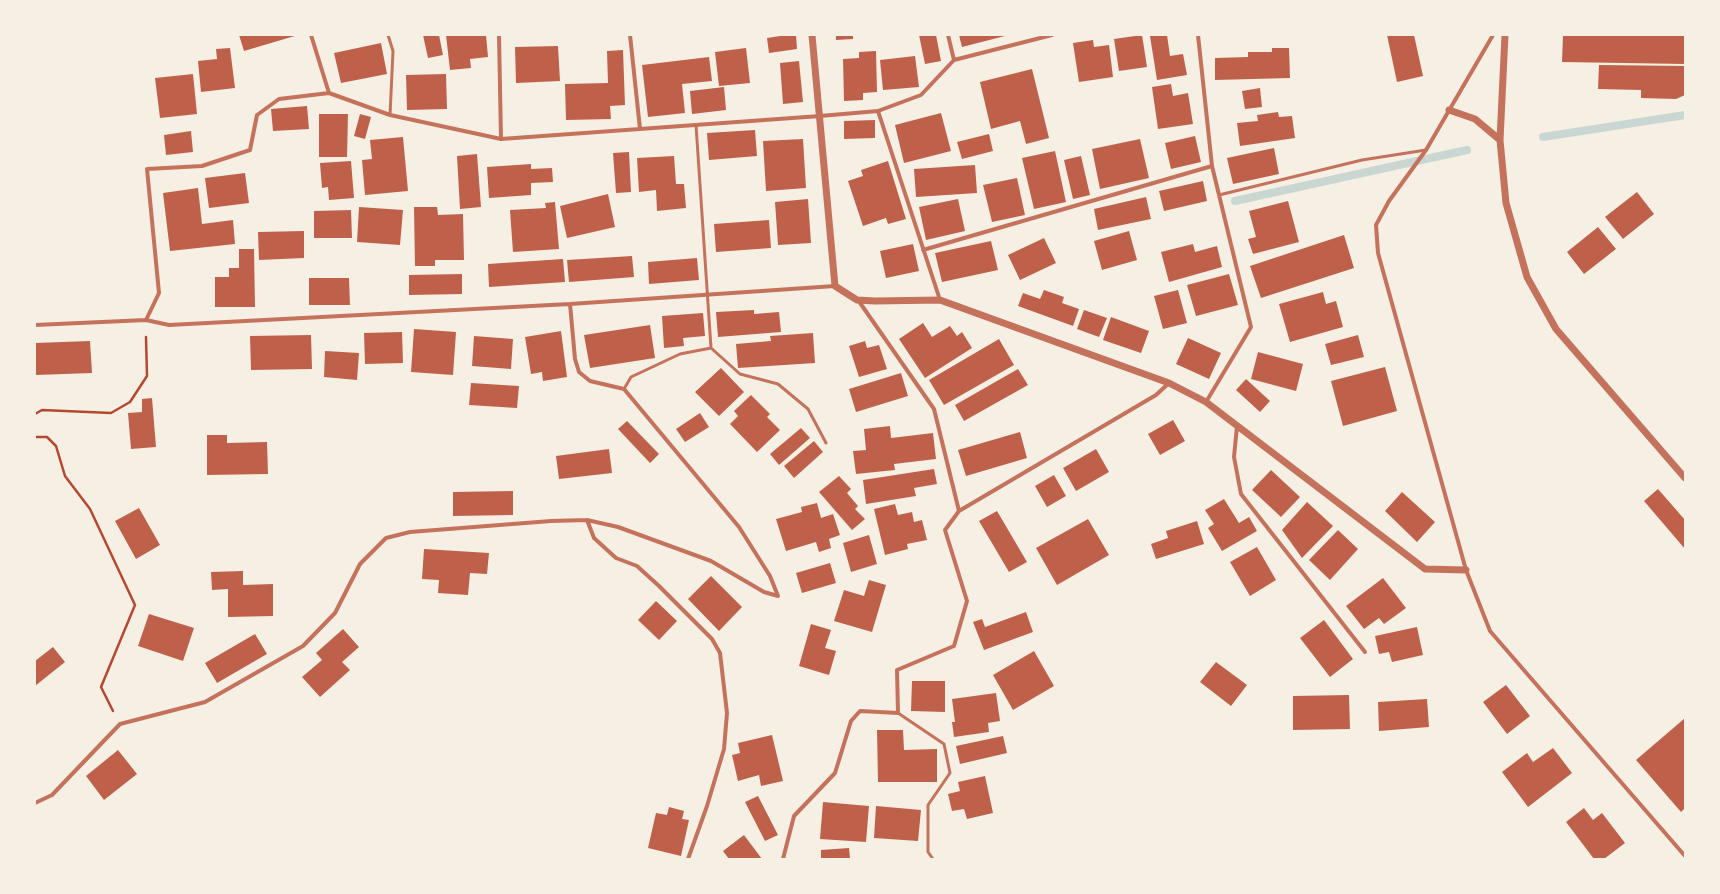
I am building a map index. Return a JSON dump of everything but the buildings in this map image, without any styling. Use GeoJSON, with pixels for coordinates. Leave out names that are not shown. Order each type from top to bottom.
{"type":"FeatureCollection","features":[{"type":"Feature","properties":{"kind":"street"},"geometry":{"type":"LineString","coordinates":[[311,35],[329,93]]}},
{"type":"Feature","properties":{"kind":"street"},"geometry":{"type":"LineString","coordinates":[[499,35],[501,139]]}},
{"type":"Feature","properties":{"kind":"street"},"geometry":{"type":"LineString","coordinates":[[630,35],[640,129]]}},
{"type":"Feature","properties":{"kind":"street"},"geometry":{"type":"LineString","coordinates":[[812,35],[835,286]]}},
{"type":"Feature","properties":{"kind":"street"},"geometry":{"type":"LineString","coordinates":[[948,35],[954,60]]}},
{"type":"Feature","properties":{"kind":"street"},"geometry":{"type":"LineString","coordinates":[[146,320],[159,293],[147,170],[202,166],[250,150],[257,115],[279,99],[329,93],[390,115],[501,139],[820,116],[878,111],[921,95],[954,60],[1052,35]]}},
{"type":"Feature","properties":{"kind":"street"},"geometry":{"type":"LineString","coordinates":[[1198,35],[1212,166],[1251,327],[1206,402]]}},
{"type":"Feature","properties":{"kind":"street"},"geometry":{"type":"LineString","coordinates":[[1493,35],[1426,150],[1389,201],[1376,225],[1378,253],[1466,570],[1490,631],[1685,856]]}},
{"type":"Feature","properties":{"kind":"street"},"geometry":{"type":"LineString","coordinates":[[1505,35],[1500,140],[1506,203],[1527,277],[1556,329],[1685,478]]}},
{"type":"Feature","properties":{"kind":"street"},"geometry":{"type":"LineString","coordinates":[[1449,110],[1475,118],[1500,140]]}},
{"type":"Feature","properties":{"kind":"street"},"geometry":{"type":"LineString","coordinates":[[878,111],[940,300]]}},
{"type":"Feature","properties":{"kind":"street"},"geometry":{"type":"LineString","coordinates":[[923,250],[1212,166]]}},
{"type":"Feature","properties":{"kind":"street"},"geometry":{"type":"LineString","coordinates":[[35,325],[146,320],[169,325],[570,304],[835,286],[857,300],[934,409],[959,511]]}},
{"type":"Feature","properties":{"kind":"street"},"geometry":{"type":"LineString","coordinates":[[857,300],[940,300],[1169,383],[1206,402],[1425,569],[1466,570]]}},
{"type":"Feature","properties":{"kind":"street"},"geometry":{"type":"LineString","coordinates":[[35,803],[52,795],[120,724],[205,702],[303,646],[335,613],[360,564],[386,538],[410,532],[550,521],[586,520],[618,527],[711,561],[764,592],[778,596],[770,576],[739,527],[624,389],[590,380],[579,372],[575,359],[570,304]]}},
{"type":"Feature","properties":{"kind":"street"},"geometry":{"type":"LineString","coordinates":[[783,859],[794,816],[835,772],[851,721],[860,711],[898,713],[897,670],[954,646],[967,601],[945,530],[959,511],[1156,395],[1169,383]]}},
{"type":"Feature","properties":{"kind":"street"},"geometry":{"type":"LineString","coordinates":[[1237,426],[1234,457],[1241,494],[1365,652]]}},
{"type":"Feature","properties":{"kind":"street"},"geometry":{"type":"LineString","coordinates":[[586,520],[594,538],[616,558],[637,566],[659,586],[712,639],[720,653],[727,713],[724,749],[707,806],[688,859]]}},
{"type":"Feature","properties":{"kind":"lane"},"geometry":{"type":"LineString","coordinates":[[388,35],[393,51],[390,115]]}},
{"type":"Feature","properties":{"kind":"lane"},"geometry":{"type":"LineString","coordinates":[[696,125],[711,348],[740,374],[778,384],[808,409],[826,443]]}},
{"type":"Feature","properties":{"kind":"lane"},"geometry":{"type":"LineString","coordinates":[[1219,195],[1362,160],[1426,150]]}},
{"type":"Feature","properties":{"kind":"lane"},"geometry":{"type":"LineString","coordinates":[[624,389],[631,377],[680,354],[711,348]]}},
{"type":"Feature","properties":{"kind":"lane"},"geometry":{"type":"LineString","coordinates":[[898,713],[944,744],[950,772],[928,805],[928,852],[933,859]]}},
{"type":"Feature","properties":{"kind":"path"},"geometry":{"type":"LineString","coordinates":[[35,414],[42,410],[111,413],[130,402],[147,376],[146,320]]}},
{"type":"Feature","properties":{"kind":"path"},"geometry":{"type":"LineString","coordinates":[[35,437],[47,437],[56,446],[65,476],[90,509],[135,605],[101,687],[120,724]]}},
{"type":"Feature","properties":{"kind":"waterway"},"geometry":{"type":"LineString","coordinates":[[1543,137],[1685,115]]}},
{"type":"Feature","properties":{"kind":"waterway"},"geometry":{"type":"LineString","coordinates":[[1235,201],[1467,150]]}}]}
